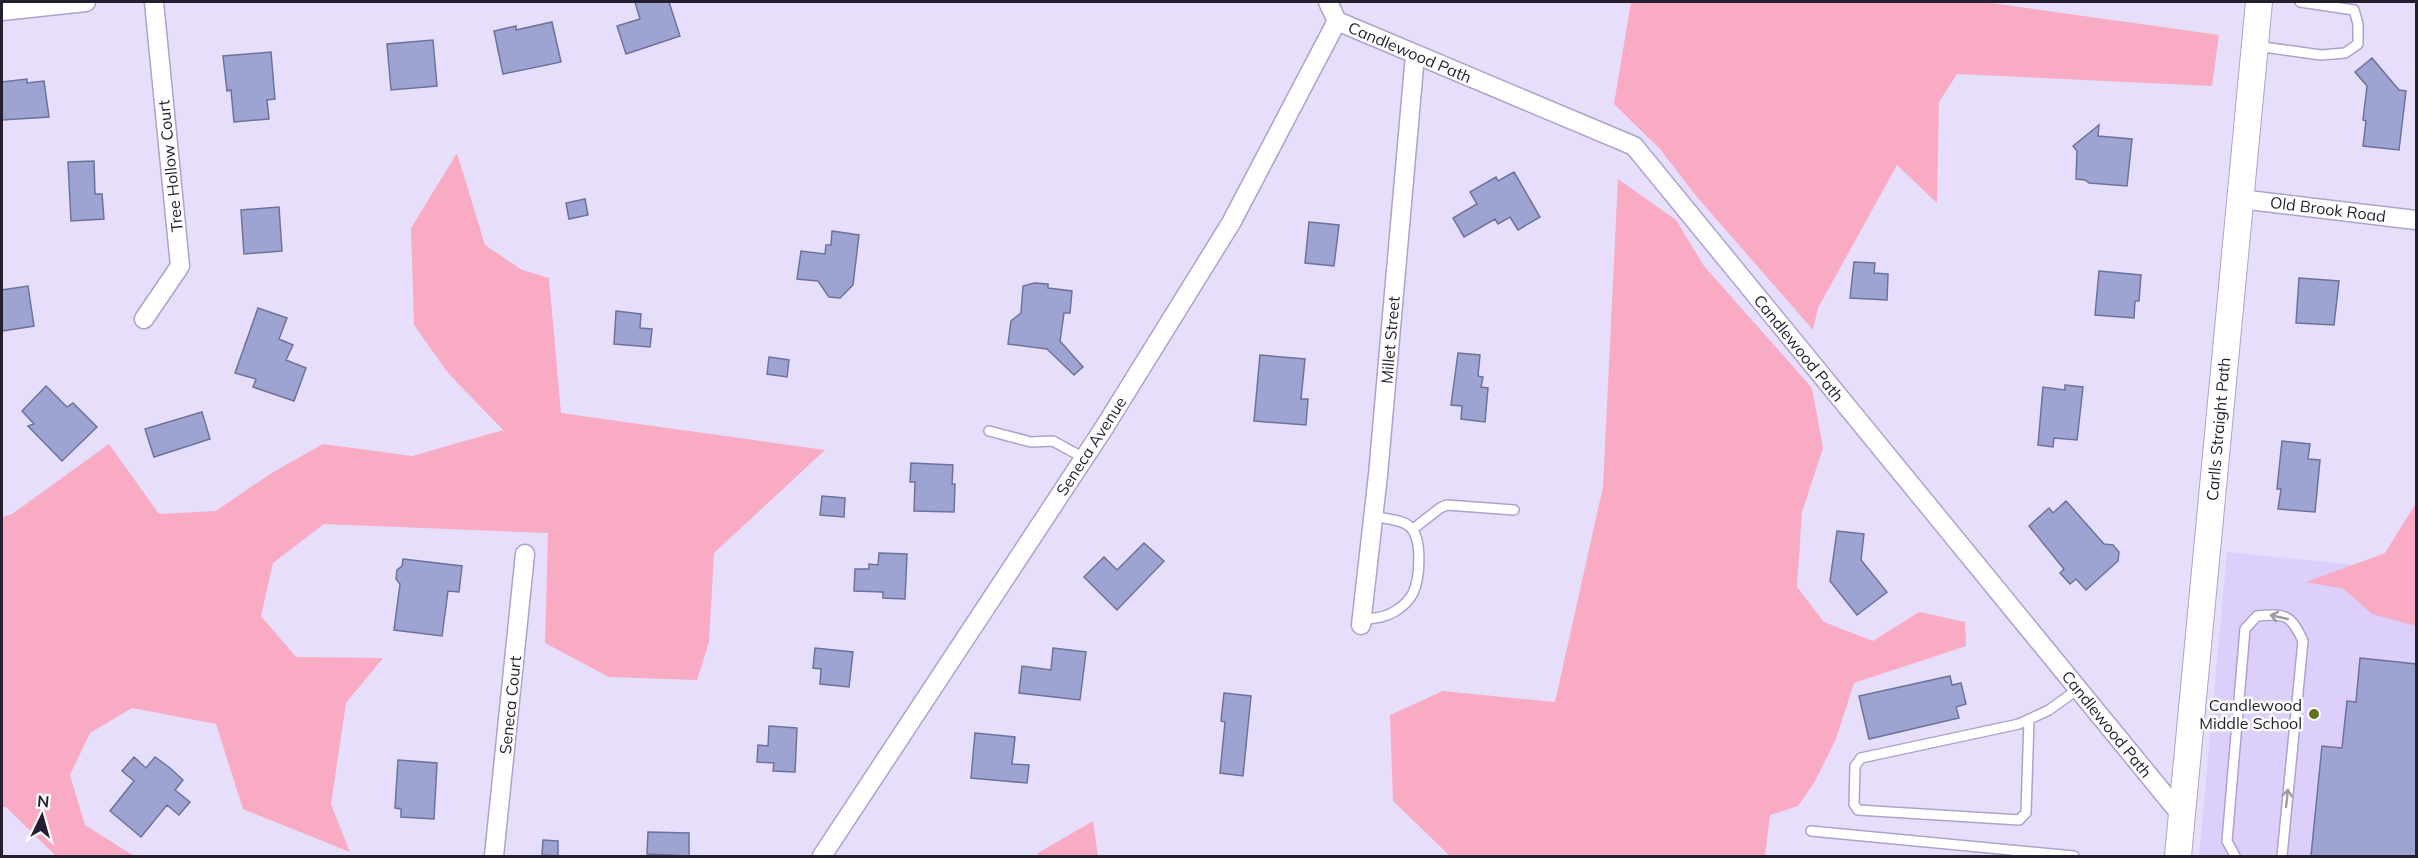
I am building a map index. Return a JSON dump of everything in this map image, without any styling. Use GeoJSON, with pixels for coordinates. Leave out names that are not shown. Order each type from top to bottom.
{"type":"FeatureCollection","features":[{"type":"Feature","properties":{"kind":"street"},"geometry":{"type":"LineString","coordinates":[[2,11],[86,2]]}},
{"type":"Feature","properties":{"kind":"street","name":"Tree Hollow Court"},"geometry":{"type":"LineString","coordinates":[[144,319],[180,266],[154,2]]}},
{"type":"Feature","properties":{"kind":"street","name":"Candlewood Path"},"geometry":{"type":"LineString","coordinates":[[1328,2],[1337,21],[1634,146],[2182,816]]}},
{"type":"Feature","properties":{"kind":"street","name":"Carlls Straight Path"},"geometry":{"type":"LineString","coordinates":[[2178,856],[2259,2]]}},
{"type":"Feature","properties":{"kind":"street","name":"Seneca Avenue"},"geometry":{"type":"LineString","coordinates":[[822,856],[1084,458],[1231,223],[1337,21]]}},
{"type":"Feature","properties":{"kind":"street","name":"Millet Street"},"geometry":{"type":"LineString","coordinates":[[1361,623],[1374,516],[1415,54]]}},
{"type":"Feature","properties":{"kind":"street","name":"Old Brook Road"},"geometry":{"type":"LineString","coordinates":[[2240,199],[2416,220]]}},
{"type":"Feature","properties":{"kind":"street","name":"Seneca Court"},"geometry":{"type":"LineString","coordinates":[[494,856],[525,554]]}},
{"type":"Feature","properties":{"kind":"lane"},"geometry":{"type":"LineString","coordinates":[[2255,46],[2321,55],[2345,54],[2358,44],[2358,24],[2354,10],[2300,2]]}},
{"type":"Feature","properties":{"kind":"lane"},"geometry":{"type":"LineString","coordinates":[[989,431],[1031,442],[1053,441],[1084,458]]}},
{"type":"Feature","properties":{"kind":"lane"},"geometry":{"type":"LineString","coordinates":[[1413,529],[1440,508],[1448,505],[1514,510]]}},
{"type":"Feature","properties":{"kind":"lane"},"geometry":{"type":"LineString","coordinates":[[1361,623],[1384,617],[1398,610],[1414,591],[1419,552],[1413,529],[1405,522],[1374,516]]}},
{"type":"Feature","properties":{"kind":"lane"},"geometry":{"type":"LineString","coordinates":[[2235,856],[2227,841],[2245,628],[2258,616],[2278,614],[2294,622],[2303,641],[2282,856]]}},
{"type":"Feature","properties":{"kind":"lane"},"geometry":{"type":"LineString","coordinates":[[2029,720],[2026,813],[2019,820],[1858,810],[1854,804],[1855,766],[1861,758],[2019,724],[2049,710],[2078,689]]}},
{"type":"Feature","properties":{"kind":"lane"},"geometry":{"type":"LineString","coordinates":[[1811,831],[2017,853],[2074,856]]}},
{"type":"Feature","properties":{"kind":"shaded area"},"geometry":{"type":"Polygon","coordinates":[[[1631,2],[1985,2],[2219,35],[2212,86],[1957,74],[1939,102],[1937,203],[1897,165],[1818,308],[1813,330],[1697,197],[1660,149],[1614,104],[1631,2]]]}},
{"type":"Feature","properties":{"kind":"shaded area"},"geometry":{"type":"Polygon","coordinates":[[[457,153],[485,245],[522,270],[549,278],[561,413],[825,450],[714,553],[709,642],[697,680],[609,677],[545,643],[548,533],[324,524],[273,563],[261,616],[296,657],[383,658],[346,703],[331,804],[350,852],[243,809],[216,724],[132,708],[90,733],[70,775],[85,825],[134,856],[56,856],[6,807],[2,807],[2,517],[12,514],[109,444],[159,514],[216,511],[270,474],[323,444],[412,456],[503,430],[448,373],[414,325],[411,228],[457,153]]]}},
{"type":"Feature","properties":{"kind":"shaded area"},"geometry":{"type":"Polygon","coordinates":[[[1618,179],[1676,220],[1704,266],[1812,388],[1823,448],[1802,512],[1797,587],[1824,622],[1873,641],[1919,612],[1965,622],[1966,646],[1854,683],[1836,739],[1814,783],[1798,806],[1770,815],[1765,856],[1450,856],[1393,801],[1390,715],[1443,691],[1555,702],[1603,487],[1618,179]]]}},
{"type":"Feature","properties":{"kind":"shaded area"},"geometry":{"type":"Polygon","coordinates":[[[2416,503],[2416,626],[2372,614],[2344,589],[2306,582],[2385,553],[2416,503]]]}},
{"type":"Feature","properties":{"kind":"shaded area","name":"Candlewood Middle School"},"geometry":{"type":"Polygon","coordinates":[[[2227,552],[2416,571],[2416,856],[2199,856],[2227,552]]]}},
{"type":"Feature","properties":{"kind":"shaded area"},"geometry":{"type":"Polygon","coordinates":[[[1093,821],[1098,856],[1038,856],[1038,853],[1093,821]]]}},
{"type":"Feature","properties":{"kind":"building"},"geometry":{"type":"Polygon","coordinates":[[[635,2],[669,2],[680,36],[626,54],[617,26],[640,19],[635,2]]]}},
{"type":"Feature","properties":{"kind":"building"},"geometry":{"type":"Polygon","coordinates":[[[552,22],[561,62],[503,74],[494,31],[516,26],[516,30],[552,22]]]}},
{"type":"Feature","properties":{"kind":"building"},"geometry":{"type":"Polygon","coordinates":[[[433,40],[437,86],[391,90],[387,44],[433,40]]]}},
{"type":"Feature","properties":{"kind":"building"},"geometry":{"type":"Polygon","coordinates":[[[271,52],[275,99],[267,100],[269,119],[234,122],[231,90],[227,91],[223,56],[271,52]]]}},
{"type":"Feature","properties":{"kind":"building"},"geometry":{"type":"Polygon","coordinates":[[[2372,58],[2399,90],[2406,91],[2399,150],[2363,146],[2367,86],[2355,72],[2372,58]]]}},
{"type":"Feature","properties":{"kind":"building"},"geometry":{"type":"Polygon","coordinates":[[[27,79],[27,83],[44,81],[49,117],[2,120],[2,82],[27,79]]]}},
{"type":"Feature","properties":{"kind":"building"},"geometry":{"type":"Polygon","coordinates":[[[2099,125],[2098,136],[2132,139],[2127,186],[2089,183],[2076,179],[2077,151],[2073,146],[2099,125]]]}},
{"type":"Feature","properties":{"kind":"building"},"geometry":{"type":"Polygon","coordinates":[[[94,161],[95,194],[102,194],[104,219],[71,221],[68,162],[94,161]]]}},
{"type":"Feature","properties":{"kind":"building"},"geometry":{"type":"Polygon","coordinates":[[[1514,172],[1540,217],[1518,230],[1510,217],[1498,224],[1495,219],[1464,237],[1453,218],[1477,204],[1470,192],[1496,177],[1498,181],[1514,172]]]}},
{"type":"Feature","properties":{"kind":"building"},"geometry":{"type":"Polygon","coordinates":[[[585,199],[588,215],[569,219],[566,203],[585,199]]]}},
{"type":"Feature","properties":{"kind":"building"},"geometry":{"type":"Polygon","coordinates":[[[279,207],[282,251],[244,254],[241,210],[279,207]]]}},
{"type":"Feature","properties":{"kind":"building"},"geometry":{"type":"Polygon","coordinates":[[[1309,222],[1339,225],[1334,266],[1305,263],[1309,222]]]}},
{"type":"Feature","properties":{"kind":"building"},"geometry":{"type":"Polygon","coordinates":[[[832,231],[859,235],[853,285],[840,298],[829,297],[818,281],[797,279],[801,251],[825,254],[826,245],[831,245],[832,231]]]}},
{"type":"Feature","properties":{"kind":"building"},"geometry":{"type":"Polygon","coordinates":[[[1854,262],[1875,263],[1874,273],[1888,274],[1887,300],[1850,298],[1854,262]]]}},
{"type":"Feature","properties":{"kind":"building"},"geometry":{"type":"Polygon","coordinates":[[[2099,271],[2141,275],[2139,301],[2135,301],[2134,318],[2095,315],[2099,271]]]}},
{"type":"Feature","properties":{"kind":"building"},"geometry":{"type":"Polygon","coordinates":[[[2299,278],[2339,281],[2334,325],[2296,323],[2299,278]]]}},
{"type":"Feature","properties":{"kind":"building"},"geometry":{"type":"Polygon","coordinates":[[[1034,283],[1048,284],[1048,288],[1072,291],[1070,313],[1064,313],[1060,341],[1083,367],[1074,375],[1047,349],[1008,344],[1011,321],[1021,313],[1023,286],[1034,283]]]}},
{"type":"Feature","properties":{"kind":"building"},"geometry":{"type":"Polygon","coordinates":[[[28,286],[34,326],[2,331],[2,290],[28,286]]]}},
{"type":"Feature","properties":{"kind":"building"},"geometry":{"type":"Polygon","coordinates":[[[258,308],[287,318],[279,339],[293,345],[286,360],[306,368],[294,401],[253,387],[256,379],[235,373],[258,308]]]}},
{"type":"Feature","properties":{"kind":"building"},"geometry":{"type":"Polygon","coordinates":[[[616,311],[641,314],[640,328],[652,329],[650,347],[614,344],[616,311]]]}},
{"type":"Feature","properties":{"kind":"building"},"geometry":{"type":"Polygon","coordinates":[[[1458,353],[1480,355],[1478,376],[1483,377],[1481,387],[1488,388],[1485,422],[1461,419],[1462,406],[1451,405],[1458,353]]]}},
{"type":"Feature","properties":{"kind":"building"},"geometry":{"type":"Polygon","coordinates":[[[1260,355],[1305,359],[1301,399],[1308,399],[1306,425],[1254,421],[1260,355]]]}},
{"type":"Feature","properties":{"kind":"building"},"geometry":{"type":"Polygon","coordinates":[[[769,357],[789,360],[787,377],[767,374],[769,357]]]}},
{"type":"Feature","properties":{"kind":"building"},"geometry":{"type":"Polygon","coordinates":[[[2065,385],[2083,387],[2077,440],[2054,438],[2053,447],[2038,445],[2043,387],[2065,390],[2065,385]]]}},
{"type":"Feature","properties":{"kind":"building"},"geometry":{"type":"Polygon","coordinates":[[[46,386],[67,407],[73,403],[97,427],[62,461],[28,426],[34,424],[22,411],[46,386]]]}},
{"type":"Feature","properties":{"kind":"building"},"geometry":{"type":"Polygon","coordinates":[[[202,412],[210,439],[154,457],[145,429],[202,412]]]}},
{"type":"Feature","properties":{"kind":"building"},"geometry":{"type":"Polygon","coordinates":[[[2282,441],[2310,444],[2308,459],[2320,460],[2315,512],[2278,509],[2281,489],[2277,489],[2282,441]]]}},
{"type":"Feature","properties":{"kind":"building"},"geometry":{"type":"Polygon","coordinates":[[[911,463],[953,465],[954,512],[914,511],[915,482],[910,482],[911,463]]]}},
{"type":"Feature","properties":{"kind":"building"},"geometry":{"type":"Polygon","coordinates":[[[822,496],[845,498],[844,517],[820,515],[822,496]]]}},
{"type":"Feature","properties":{"kind":"building"},"geometry":{"type":"Polygon","coordinates":[[[2066,501],[2104,544],[2113,545],[2119,552],[2118,561],[2086,590],[2076,579],[2070,584],[2060,573],[2064,569],[2029,526],[2049,508],[2053,513],[2066,501]]]}},
{"type":"Feature","properties":{"kind":"building"},"geometry":{"type":"Polygon","coordinates":[[[1837,531],[1864,534],[1861,560],[1887,592],[1857,615],[1830,581],[1837,531]]]}},
{"type":"Feature","properties":{"kind":"building"},"geometry":{"type":"Polygon","coordinates":[[[1144,543],[1164,561],[1117,610],[1084,577],[1104,557],[1117,570],[1144,543]]]}},
{"type":"Feature","properties":{"kind":"building"},"geometry":{"type":"Polygon","coordinates":[[[879,553],[907,554],[905,599],[883,598],[883,592],[854,591],[855,569],[869,569],[869,564],[878,565],[879,553]]]}},
{"type":"Feature","properties":{"kind":"building"},"geometry":{"type":"Polygon","coordinates":[[[403,559],[462,566],[459,592],[448,591],[442,636],[394,630],[400,584],[396,579],[397,570],[402,566],[403,559]]]}},
{"type":"Feature","properties":{"kind":"building"},"geometry":{"type":"Polygon","coordinates":[[[815,648],[853,652],[849,687],[820,684],[821,669],[813,668],[815,648]]]}},
{"type":"Feature","properties":{"kind":"building"},"geometry":{"type":"Polygon","coordinates":[[[1053,648],[1086,652],[1080,700],[1019,693],[1022,666],[1051,670],[1053,648]]]}},
{"type":"Feature","properties":{"kind":"building"},"geometry":{"type":"Polygon","coordinates":[[[2360,658],[2416,664],[2416,856],[2311,856],[2322,746],[2342,748],[2347,701],[2356,702],[2360,658]]]}},
{"type":"Feature","properties":{"kind":"building"},"geometry":{"type":"Polygon","coordinates":[[[1950,676],[1952,685],[1961,683],[1966,704],[1956,707],[1959,718],[1869,739],[1859,696],[1950,676]]]}},
{"type":"Feature","properties":{"kind":"building"},"geometry":{"type":"Polygon","coordinates":[[[1224,693],[1251,696],[1243,776],[1220,773],[1225,722],[1221,721],[1224,693]]]}},
{"type":"Feature","properties":{"kind":"building"},"geometry":{"type":"Polygon","coordinates":[[[769,726],[797,728],[795,772],[773,771],[774,763],[757,762],[758,745],[768,746],[769,726]]]}},
{"type":"Feature","properties":{"kind":"building"},"geometry":{"type":"Polygon","coordinates":[[[975,733],[1015,737],[1012,764],[1029,765],[1027,783],[971,778],[975,733]]]}},
{"type":"Feature","properties":{"kind":"building"},"geometry":{"type":"Polygon","coordinates":[[[134,757],[146,768],[155,757],[170,768],[183,780],[175,790],[190,802],[179,815],[167,805],[141,837],[110,811],[134,781],[122,771],[134,757]]]}},
{"type":"Feature","properties":{"kind":"building"},"geometry":{"type":"Polygon","coordinates":[[[398,760],[437,763],[434,819],[401,817],[401,809],[395,808],[398,760]]]}},
{"type":"Feature","properties":{"kind":"building"},"geometry":{"type":"Polygon","coordinates":[[[648,832],[689,833],[689,856],[647,854],[648,832]]]}},
{"type":"Feature","properties":{"kind":"building"},"geometry":{"type":"Polygon","coordinates":[[[543,840],[558,841],[558,856],[542,855],[543,840]]]}},
{"type":"Feature","properties":{"kind":"place","name":"Candlewood Middle School"},"geometry":{"type":"Point","coordinates":[2314,714]}}]}
